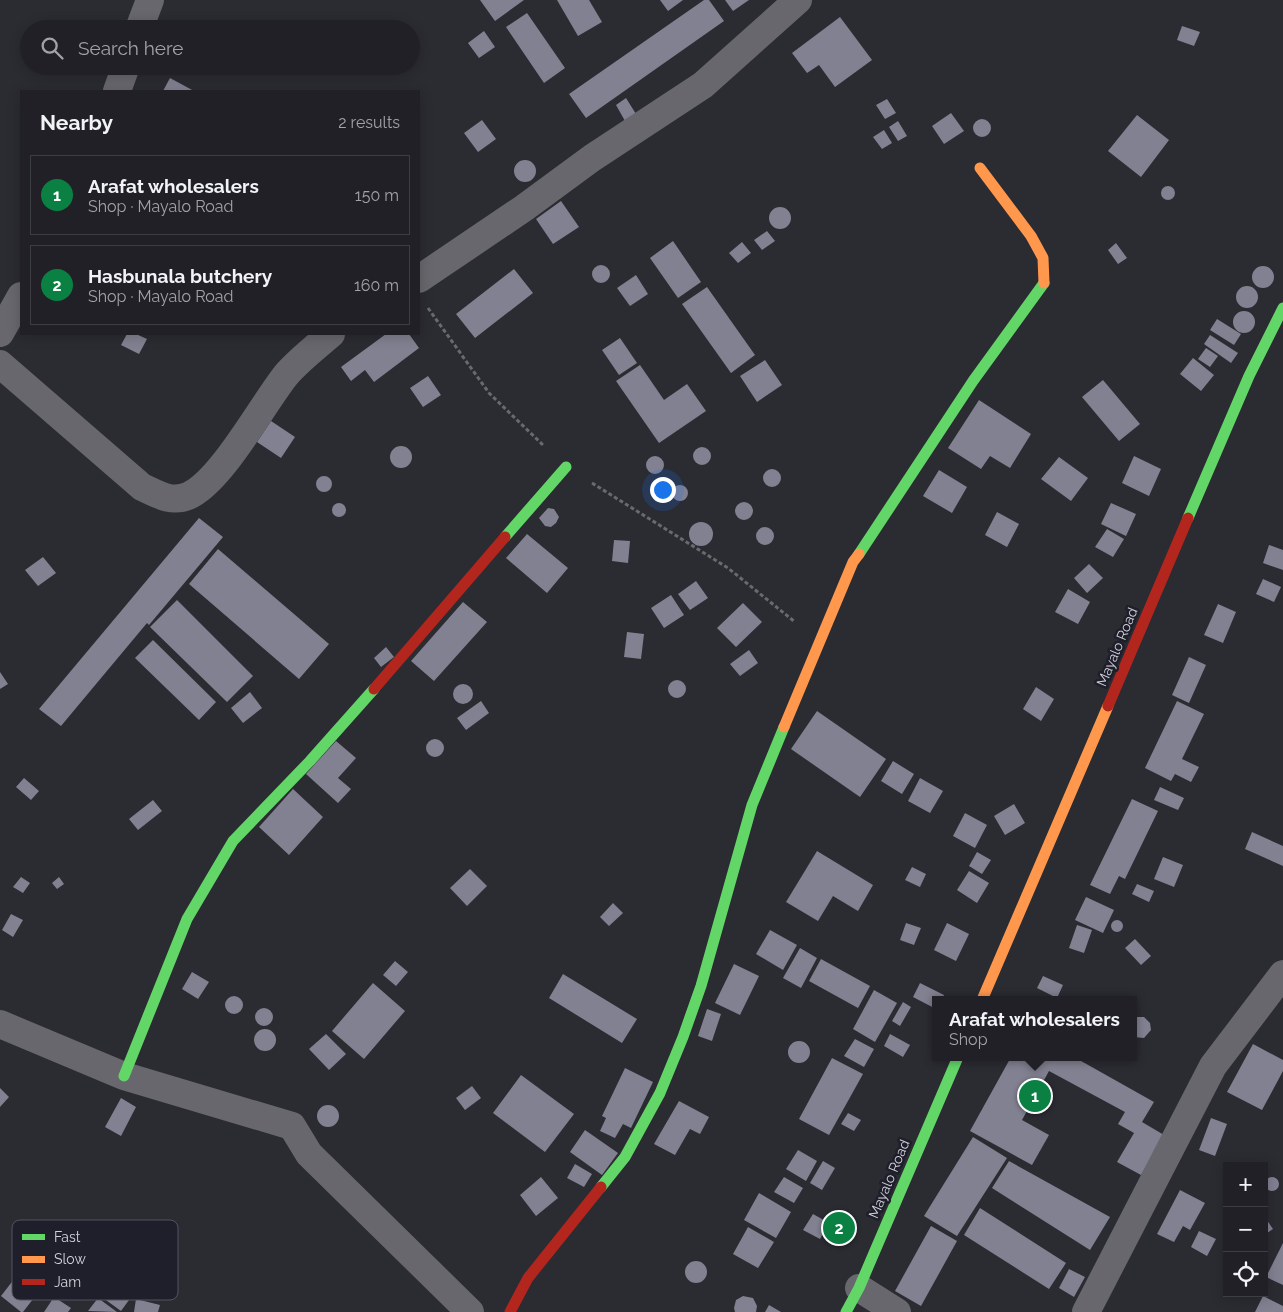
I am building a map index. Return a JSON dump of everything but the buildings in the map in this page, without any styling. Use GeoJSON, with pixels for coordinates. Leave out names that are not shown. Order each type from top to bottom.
{"type":"FeatureCollection","features":[{"type":"Feature","properties":{"kind":"street"},"geometry":{"type":"LineString","coordinates":[[142,20],[150,0]]}},
{"type":"Feature","properties":{"kind":"street"},"geometry":{"type":"LineString","coordinates":[[421,290],[524,208],[592,158],[703,85],[798,0]]}},
{"type":"Feature","properties":{"kind":"street"},"geometry":{"type":"LineString","coordinates":[[117,90],[123,75]]}},
{"type":"Feature","properties":{"kind":"street"},"geometry":{"type":"LineString","coordinates":[[510,1312],[528,1278],[625,1157],[660,1093],[701,986],[752,805],[818,640],[853,562],[973,381],[1044,284],[1043,258],[1031,236],[980,168]]}},
{"type":"Feature","properties":{"kind":"street"},"geometry":{"type":"LineString","coordinates":[[0,333],[20,298]]}},
{"type":"Feature","properties":{"kind":"street","name":"Mayalo Road"},"geometry":{"type":"LineString","coordinates":[[984,996],[1249,376],[1283,308]]}},
{"type":"Feature","properties":{"kind":"street"},"geometry":{"type":"LineString","coordinates":[[0,364],[142,486],[160,496],[173,499],[188,496],[217,474],[287,374],[330,335]]}},
{"type":"Feature","properties":{"kind":"street"},"geometry":{"type":"LineString","coordinates":[[124,1076],[187,919],[233,841],[310,761],[566,467]]}},
{"type":"Feature","properties":{"kind":"street"},"geometry":{"type":"LineString","coordinates":[[1086,1312],[1213,1066],[1283,974]]}},
{"type":"Feature","properties":{"kind":"street"},"geometry":{"type":"LineString","coordinates":[[0,1024],[124,1076],[292,1126],[309,1154],[470,1312]]}},
{"type":"Feature","properties":{"kind":"street","name":"Mayalo Road"},"geometry":{"type":"LineString","coordinates":[[846,1312],[859,1288],[956,1061]]}},
{"type":"Feature","properties":{"kind":"street"},"geometry":{"type":"LineString","coordinates":[[859,1288],[897,1312]]}},
{"type":"Feature","properties":{"kind":"path"},"geometry":{"type":"LineString","coordinates":[[421,290],[489,393],[566,467],[728,568],[818,640]]}},
{"type":"Feature","properties":{"kind":"traffic: fast"},"geometry":{"type":"LineString","coordinates":[[859,554],[973,381],[1044,283]]}},
{"type":"Feature","properties":{"kind":"traffic: fast"},"geometry":{"type":"LineString","coordinates":[[1188,518],[1249,376],[1283,308]]}},
{"type":"Feature","properties":{"kind":"traffic: fast"},"geometry":{"type":"LineString","coordinates":[[505,537],[566,467]]}},
{"type":"Feature","properties":{"kind":"traffic: fast"},"geometry":{"type":"LineString","coordinates":[[124,1076],[187,919],[233,841],[310,761],[374,689]]}},
{"type":"Feature","properties":{"kind":"traffic: fast"},"geometry":{"type":"LineString","coordinates":[[601,1187],[625,1157],[660,1093],[683,1037],[701,986],[752,805],[784,727]]}},
{"type":"Feature","properties":{"kind":"traffic: fast"},"geometry":{"type":"LineString","coordinates":[[846,1312],[859,1288],[956,1061]]}},
{"type":"Feature","properties":{"kind":"traffic: slow"},"geometry":{"type":"LineString","coordinates":[[980,168],[1031,236],[1043,258],[1044,283]]}},
{"type":"Feature","properties":{"kind":"traffic: slow"},"geometry":{"type":"LineString","coordinates":[[784,727],[853,562],[859,554]]}},
{"type":"Feature","properties":{"kind":"traffic: slow"},"geometry":{"type":"LineString","coordinates":[[984,996],[1108,706]]}},
{"type":"Feature","properties":{"kind":"traffic: jam"},"geometry":{"type":"LineString","coordinates":[[1108,706],[1188,518]]}},
{"type":"Feature","properties":{"kind":"traffic: jam"},"geometry":{"type":"LineString","coordinates":[[374,689],[505,537]]}},
{"type":"Feature","properties":{"kind":"traffic: jam"},"geometry":{"type":"LineString","coordinates":[[510,1312],[528,1278],[601,1187]]}},
{"type":"Feature","properties":{"kind":"place","name":"Arafat wholesalers"},"geometry":{"type":"Point","coordinates":[1035,1096]}},
{"type":"Feature","properties":{"kind":"place","name":"Hasbunala butchery"},"geometry":{"type":"Point","coordinates":[839,1228]}}]}
